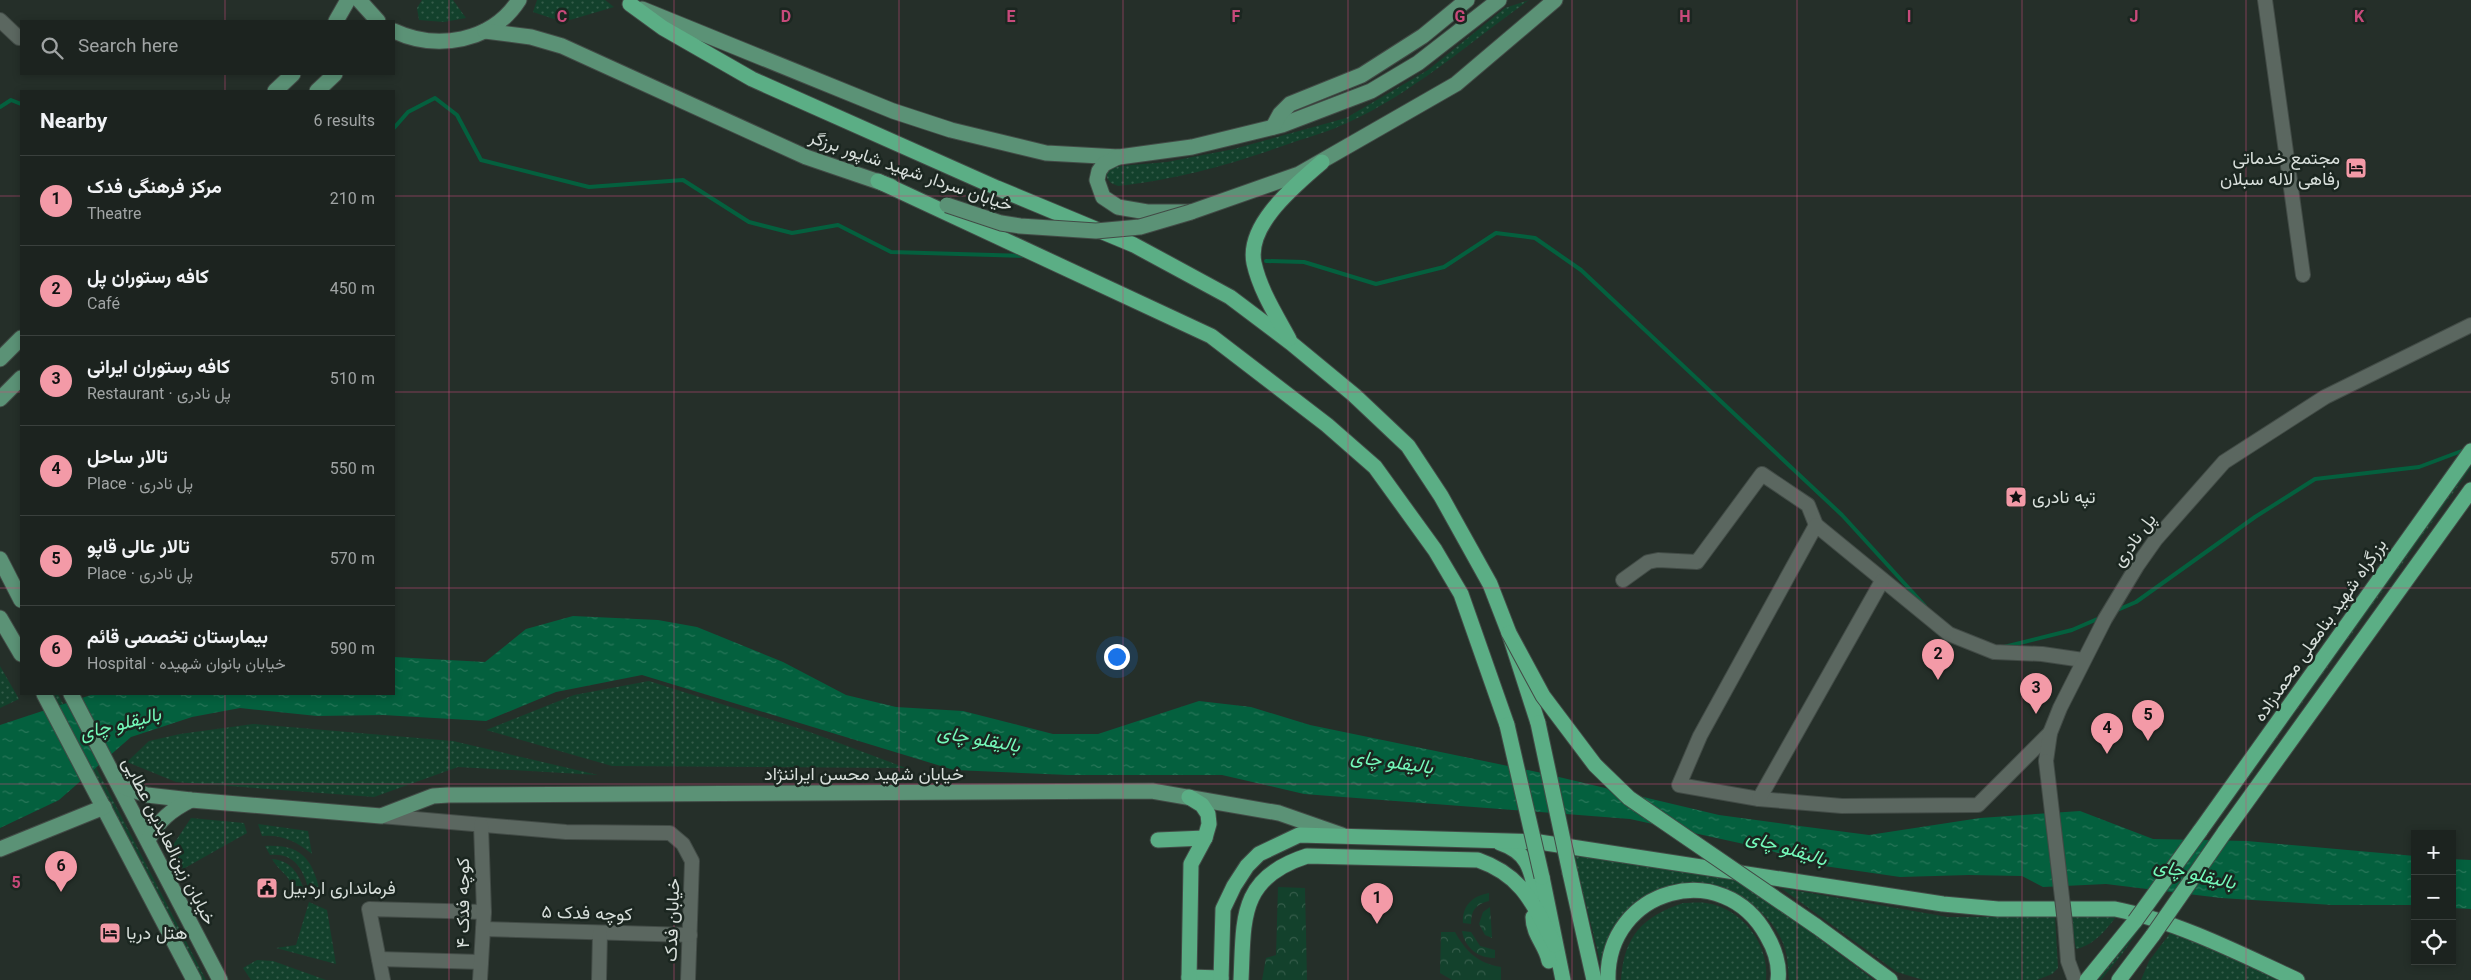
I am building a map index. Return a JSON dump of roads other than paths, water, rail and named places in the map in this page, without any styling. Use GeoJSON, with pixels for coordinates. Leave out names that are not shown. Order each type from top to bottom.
{"type":"FeatureCollection","features":[{"type":"Feature","properties":{"kind":"highway"},"geometry":{"type":"LineString","coordinates":[[627,2],[663,28],[752,79],[997,188],[1134,245],[1230,297],[1291,343],[1354,395],[1408,446],[1467,539],[1490,584],[1509,633],[1538,724],[1594,980]]}},
{"type":"Feature","properties":{"kind":"highway"},"geometry":{"type":"LineString","coordinates":[[1291,343],[1264,292],[1254,261],[1256,240],[1282,198],[1322,162]]}},
{"type":"Feature","properties":{"kind":"highway"},"geometry":{"type":"LineString","coordinates":[[878,181],[1211,336],[1327,425],[1375,467],[1435,550],[1461,594],[1507,725],[1542,877],[1563,980]]}},
{"type":"Feature","properties":{"kind":"highway","name":"بزرگراه شهید بنامعلی محمدزاده"},"geometry":{"type":"LineString","coordinates":[[2087,980],[2136,921],[2469,453]]}},
{"type":"Feature","properties":{"kind":"highway"},"geometry":{"type":"LineString","coordinates":[[2125,976],[2224,833],[2471,490]]}},
{"type":"Feature","properties":{"kind":"highway"},"geometry":{"type":"LineString","coordinates":[[1509,633],[1543,696],[1595,765],[1629,798],[1816,926],[1890,980]]}},
{"type":"Feature","properties":{"kind":"highway"},"geometry":{"type":"LineString","coordinates":[[1189,797],[1202,805],[1208,814],[1209,824],[1205,838],[1191,864],[1189,979],[1221,979],[1223,909],[1234,886],[1247,866],[1259,854],[1299,835],[1539,842],[1943,904],[1998,909],[2115,909],[2133,913],[2194,935],[2297,980]]}},
{"type":"Feature","properties":{"kind":"highway"},"geometry":{"type":"LineString","coordinates":[[1158,840],[1205,838]]}},
{"type":"Feature","properties":{"kind":"highway"},"geometry":{"type":"LineString","coordinates":[[1492,840],[1519,851],[1526,860],[1534,885],[1535,933],[1547,951],[1554,980]]}},
{"type":"Feature","properties":{"kind":"highway"},"geometry":{"type":"LineString","coordinates":[[1241,980],[1244,916],[1250,899],[1270,874],[1294,860],[1307,856],[1478,860],[1497,866],[1512,877],[1530,898],[1555,945]]}},
{"type":"Feature","properties":{"kind":"highway"},"geometry":{"type":"LineString","coordinates":[[1608,980],[1608,963],[1617,936],[1634,913],[1658,897],[1685,890],[1714,892],[1740,904],[1761,923],[1774,948],[1778,980]]}},
{"type":"Feature","properties":{"kind":"main road"},"geometry":{"type":"LineString","coordinates":[[337,20],[348,0]]}},
{"type":"Feature","properties":{"kind":"main road"},"geometry":{"type":"LineString","coordinates":[[359,0],[377,20]]}},
{"type":"Feature","properties":{"kind":"main road"},"geometry":{"type":"LineString","coordinates":[[397,36],[445,42],[473,37],[485,31],[507,14],[519,0]]}},
{"type":"Feature","properties":{"kind":"main road"},"geometry":{"type":"LineString","coordinates":[[1273,127],[1280,114],[1290,104],[1362,75],[1423,36],[1467,0]]}},
{"type":"Feature","properties":{"kind":"main road"},"geometry":{"type":"LineString","coordinates":[[627,2],[884,108],[951,130],[1046,153],[1119,157],[1192,147],[1273,127],[1371,91],[1418,63],[1499,0]]}},
{"type":"Feature","properties":{"kind":"main road","name":"خیابان سردار شهید شاپور برزگر"},"geometry":{"type":"LineString","coordinates":[[485,31],[531,37],[562,46],[806,157],[1001,223],[1096,231],[1140,227],[1191,212],[1300,174],[1456,84],[1555,0]]}},
{"type":"Feature","properties":{"kind":"main road"},"geometry":{"type":"LineString","coordinates":[[276,90],[292,75]]}},
{"type":"Feature","properties":{"kind":"main road"},"geometry":{"type":"LineString","coordinates":[[318,90],[334,75]]}},
{"type":"Feature","properties":{"kind":"main road"},"geometry":{"type":"LineString","coordinates":[[1119,157],[1104,164],[1097,180],[1103,197],[1109,203],[1138,211],[1191,212]]}},
{"type":"Feature","properties":{"kind":"main road"},"geometry":{"type":"LineString","coordinates":[[0,359],[20,339]]}},
{"type":"Feature","properties":{"kind":"main road"},"geometry":{"type":"LineString","coordinates":[[0,399],[20,379]]}},
{"type":"Feature","properties":{"kind":"main road"},"geometry":{"type":"LineString","coordinates":[[0,559],[20,598]]}},
{"type":"Feature","properties":{"kind":"main road"},"geometry":{"type":"LineString","coordinates":[[0,618],[20,652]]}},
{"type":"Feature","properties":{"kind":"main road","name":"خیابان زین‌العابدین عطایی"},"geometry":{"type":"LineString","coordinates":[[72,695],[220,980]]}},
{"type":"Feature","properties":{"kind":"main road"},"geometry":{"type":"LineString","coordinates":[[46,697],[194,980]]}},
{"type":"Feature","properties":{"kind":"main road","name":"خیابان شهید محسن ایراننژاد"},"geometry":{"type":"LineString","coordinates":[[120,786],[147,794],[191,800],[381,816],[420,800],[448,795],[1152,791],[1279,813],[1346,836]]}},
{"type":"Feature","properties":{"kind":"main road"},"geometry":{"type":"LineString","coordinates":[[148,840],[158,823],[172,809],[191,800]]}},
{"type":"Feature","properties":{"kind":"main road"},"geometry":{"type":"LineString","coordinates":[[0,849],[104,807]]}},
{"type":"Feature","properties":{"kind":"street"},"geometry":{"type":"LineString","coordinates":[[2265,0],[2303,275]]}},
{"type":"Feature","properties":{"kind":"street"},"geometry":{"type":"LineString","coordinates":[[0,20],[19,38]]}},
{"type":"Feature","properties":{"kind":"street","name":"پل نادری"},"geometry":{"type":"LineString","coordinates":[[2075,980],[2068,961],[2046,761],[2050,733],[2083,660],[2105,618],[2156,539],[2224,462],[2325,397],[2471,324]]}},
{"type":"Feature","properties":{"kind":"street"},"geometry":{"type":"LineString","coordinates":[[1623,580],[1648,562],[1658,560],[1697,562],[1762,474],[1808,505],[1816,526],[1937,626],[1994,652],[2042,654],[2083,660]]}},
{"type":"Feature","properties":{"kind":"street"},"geometry":{"type":"LineString","coordinates":[[1816,526],[1700,736],[1679,785],[1759,799],[1842,806],[1978,805],[2050,733]]}},
{"type":"Feature","properties":{"kind":"street"},"geometry":{"type":"LineString","coordinates":[[1759,799],[1882,581]]}},
{"type":"Feature","properties":{"kind":"street","name":"خیابان شهید محسن ایراننژاد"},"geometry":{"type":"LineString","coordinates":[[381,816],[566,832],[670,833],[683,844],[692,861]]}},
{"type":"Feature","properties":{"kind":"street","name":"کوچه فدک ۴"},"geometry":{"type":"LineString","coordinates":[[480,980],[484,912],[481,825]]}},
{"type":"Feature","properties":{"kind":"street","name":"خیابان فدک"},"geometry":{"type":"LineString","coordinates":[[688,980],[692,861]]}},
{"type":"Feature","properties":{"kind":"street"},"geometry":{"type":"LineString","coordinates":[[383,980],[370,909],[484,912]]}},
{"type":"Feature","properties":{"kind":"street","name":"کوچه فدک ۵"},"geometry":{"type":"LineString","coordinates":[[483,929],[690,936]]}},
{"type":"Feature","properties":{"kind":"street"},"geometry":{"type":"LineString","coordinates":[[599,980],[600,933]]}},
{"type":"Feature","properties":{"kind":"street"},"geometry":{"type":"LineString","coordinates":[[379,959],[481,962]]}},
{"type":"Feature","properties":{"kind":"water","name":"بالیقلو چای"},"geometry":{"type":"Polygon","coordinates":[[[573,616],[658,620],[697,627],[783,662],[846,695],[896,707],[963,711],[1053,734],[1098,734],[1199,701],[1251,707],[1310,725],[1542,773],[1719,815],[1869,835],[1980,818],[2080,811],[2153,839],[2247,841],[2411,856],[2411,905],[2332,905],[2221,898],[2106,884],[2043,887],[2022,876],[1900,877],[1824,866],[1753,846],[1630,819],[1304,794],[1222,775],[1068,775],[954,770],[642,675],[556,692],[486,721],[383,715],[317,716],[240,708],[192,717],[131,737],[59,800],[0,828],[0,725],[91,695],[395,695],[395,657],[485,662],[526,629],[573,616]]]}},
{"type":"Feature","properties":{"kind":"water"},"geometry":{"type":"Polygon","coordinates":[[[2456,859],[2471,860],[2471,909],[2456,908],[2456,859]]]}},
{"type":"Feature","properties":{"kind":"waterway"},"geometry":{"type":"LineString","coordinates":[[395,127],[408,112],[435,98],[457,115],[481,160],[589,187],[683,180],[749,222],[792,233],[838,225],[891,252],[1025,256]]}},
{"type":"Feature","properties":{"kind":"waterway"},"geometry":{"type":"LineString","coordinates":[[0,107],[11,100],[20,104]]}},
{"type":"Feature","properties":{"kind":"waterway"},"geometry":{"type":"LineString","coordinates":[[1266,261],[1304,262],[1376,284],[1444,267],[1496,233],[1535,238],[1581,270],[1842,515],[1925,606]]}},
{"type":"Feature","properties":{"kind":"waterway"},"geometry":{"type":"LineString","coordinates":[[2115,611],[2136,602],[2255,517],[2315,479],[2419,467],[2467,449]]}},
{"type":"Feature","properties":{"kind":"waterway"},"geometry":{"type":"LineString","coordinates":[[2004,647],[2072,630],[2102,617]]}},
{"type":"Feature","properties":{"kind":"place","name":"مجتمع خدماتی رفاهی لاله سبلان"},"geometry":{"type":"Point","coordinates":[2356,168]}},
{"type":"Feature","properties":{"kind":"place","name":"تپه نادری"},"geometry":{"type":"Point","coordinates":[2016,497]}},
{"type":"Feature","properties":{"kind":"place","name":"کافه رستوران پل"},"geometry":{"type":"Point","coordinates":[1938,680]}},
{"type":"Feature","properties":{"kind":"place","name":"کافه رستوران ایرانی"},"geometry":{"type":"Point","coordinates":[2036,714]}},
{"type":"Feature","properties":{"kind":"place","name":"تالار عالی قاپو"},"geometry":{"type":"Point","coordinates":[2148,741]}},
{"type":"Feature","properties":{"kind":"place","name":"تالار ساحل"},"geometry":{"type":"Point","coordinates":[2107,754]}},
{"type":"Feature","properties":{"kind":"place","name":"فرمانداری اردبیل"},"geometry":{"type":"Point","coordinates":[267,888]}},
{"type":"Feature","properties":{"kind":"place","name":"بیمارستان تخصصی قائم"},"geometry":{"type":"Point","coordinates":[61,892]}},
{"type":"Feature","properties":{"kind":"place","name":"مرکز فرهنگی فدک"},"geometry":{"type":"Point","coordinates":[1377,924]}},
{"type":"Feature","properties":{"kind":"place","name":"هتل دریا"},"geometry":{"type":"Point","coordinates":[110,933]}}]}
